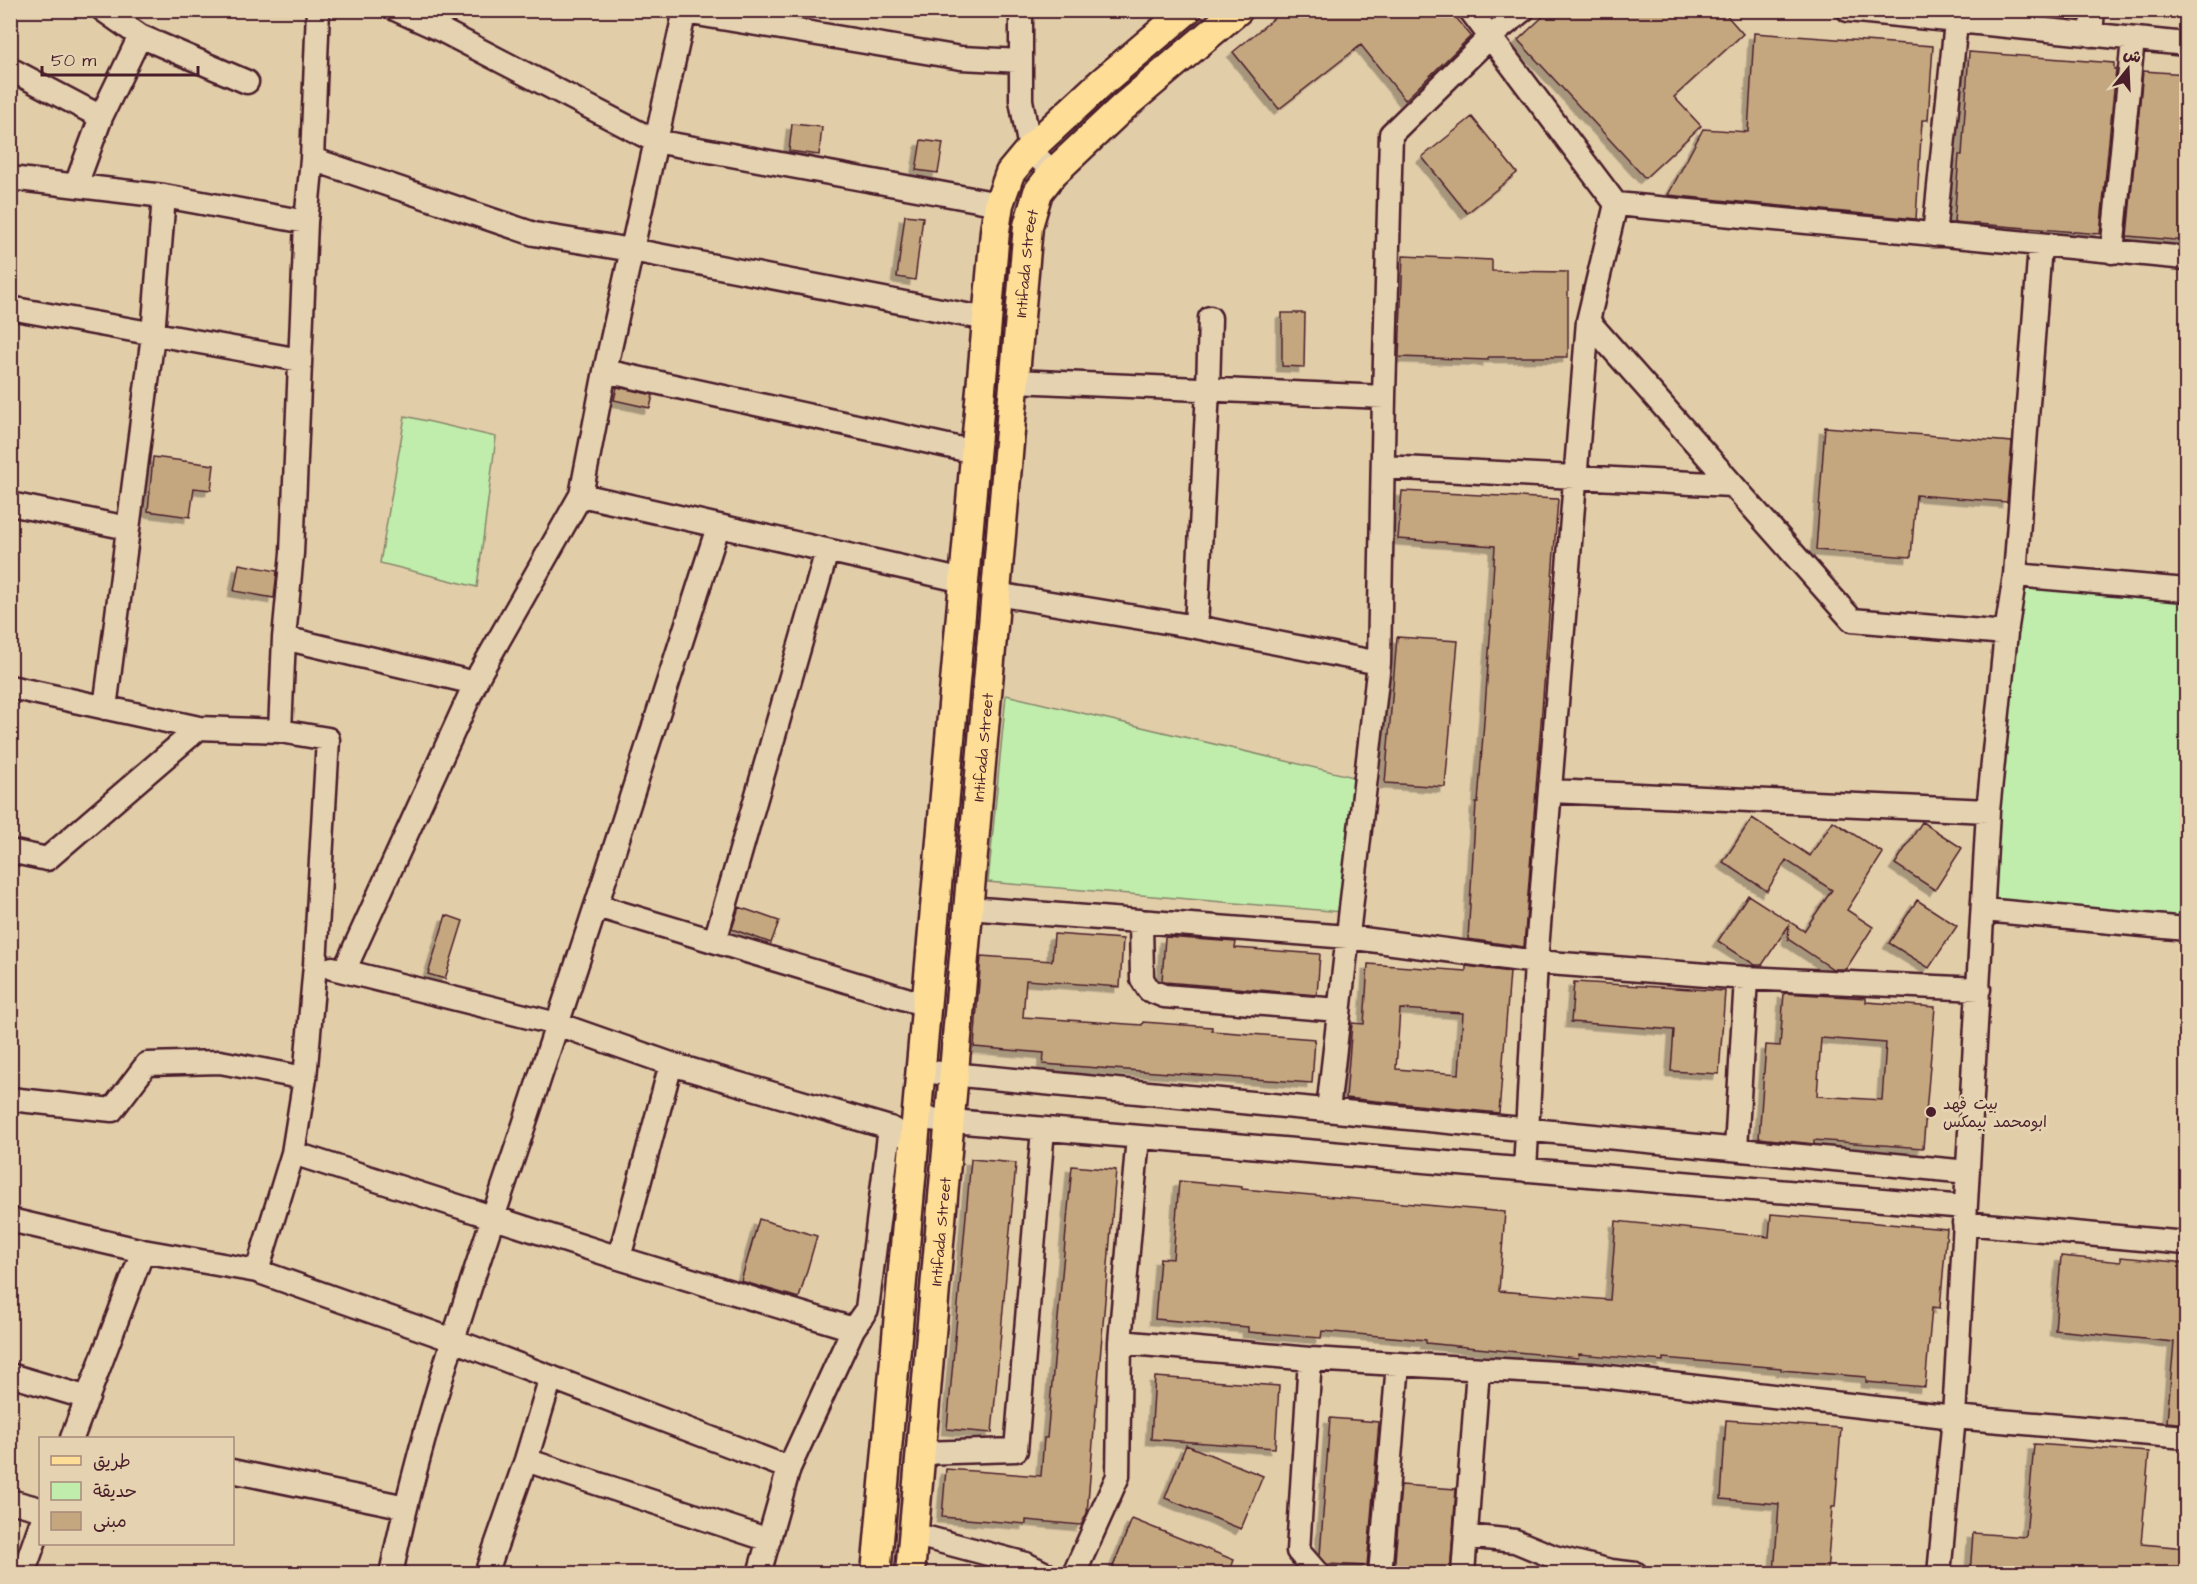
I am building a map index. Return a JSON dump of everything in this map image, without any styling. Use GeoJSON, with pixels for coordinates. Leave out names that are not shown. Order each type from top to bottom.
{"type":"FeatureCollection","features":[{"type":"Feature","properties":{"kind":"main road","name":"Intifada Street"},"geometry":{"type":"LineString","coordinates":[[876,1574],[907,1129],[920,1071],[997,218],[1010,173],[1030,149],[1101,83],[1187,10]]}},
{"type":"Feature","properties":{"kind":"main road","name":"Intifada Street"},"geometry":{"type":"LineString","coordinates":[[910,1574],[1028,234],[1038,192],[1053,173],[1123,107],[1238,10]]}},
{"type":"Feature","properties":{"kind":"street"},"geometry":{"type":"LineString","coordinates":[[103,10],[140,36],[247,82]]}},
{"type":"Feature","properties":{"kind":"street"},"geometry":{"type":"LineString","coordinates":[[280,732],[284,638],[292,554],[306,222],[312,159],[318,10]]}},
{"type":"Feature","properties":{"kind":"street"},"geometry":{"type":"LineString","coordinates":[[397,10],[443,31],[655,141],[997,218],[1028,234]]}},
{"type":"Feature","properties":{"kind":"street"},"geometry":{"type":"LineString","coordinates":[[1021,10],[1021,100],[1030,149],[1053,173]]}},
{"type":"Feature","properties":{"kind":"street"},"geometry":{"type":"LineString","coordinates":[[1470,10],[1616,204],[2040,246],[2187,258]]}},
{"type":"Feature","properties":{"kind":"street"},"geometry":{"type":"LineString","coordinates":[[1328,1110],[1379,663],[1383,397],[1391,134],[1491,36],[1523,10]]}},
{"type":"Feature","properties":{"kind":"street"},"geometry":{"type":"LineString","coordinates":[[1848,10],[2187,44]]}},
{"type":"Feature","properties":{"kind":"street"},"geometry":{"type":"LineString","coordinates":[[2091,35],[2093,10]]}},
{"type":"Feature","properties":{"kind":"street"},"geometry":{"type":"LineString","coordinates":[[344,970],[475,683],[581,495],[605,371],[685,11],[961,58],[1021,61]]}},
{"type":"Feature","properties":{"kind":"street"},"geometry":{"type":"LineString","coordinates":[[1934,235],[1956,22]]}},
{"type":"Feature","properties":{"kind":"street"},"geometry":{"type":"LineString","coordinates":[[76,186],[101,117],[140,36]]}},
{"type":"Feature","properties":{"kind":"street"},"geometry":{"type":"LineString","coordinates":[[2112,252],[2133,39]]}},
{"type":"Feature","properties":{"kind":"street"},"geometry":{"type":"LineString","coordinates":[[10,69],[101,117]]}},
{"type":"Feature","properties":{"kind":"street"},"geometry":{"type":"LineString","coordinates":[[312,159],[534,234],[632,250],[987,319]]}},
{"type":"Feature","properties":{"kind":"street"},"geometry":{"type":"LineString","coordinates":[[10,177],[164,196],[306,222]]}},
{"type":"Feature","properties":{"kind":"street"},"geometry":{"type":"LineString","coordinates":[[105,708],[153,335],[164,196]]}},
{"type":"Feature","properties":{"kind":"street"},"geometry":{"type":"LineString","coordinates":[[1525,1170],[1536,962],[1588,321],[1616,204]]}},
{"type":"Feature","properties":{"kind":"street"},"geometry":{"type":"LineString","coordinates":[[1940,1574],[1954,1417],[1988,811],[2006,633],[2015,575],[2040,246]]}},
{"type":"Feature","properties":{"kind":"street"},"geometry":{"type":"LineString","coordinates":[[10,308],[300,360]]}},
{"type":"Feature","properties":{"kind":"street"},"geometry":{"type":"LineString","coordinates":[[1196,627],[1210,318]]}},
{"type":"Feature","properties":{"kind":"street"},"geometry":{"type":"LineString","coordinates":[[1588,321],[1852,620],[2006,633]]}},
{"type":"Feature","properties":{"kind":"street"},"geometry":{"type":"LineString","coordinates":[[605,371],[975,452]]}},
{"type":"Feature","properties":{"kind":"street"},"geometry":{"type":"LineString","coordinates":[[1015,381],[1383,397]]}},
{"type":"Feature","properties":{"kind":"street"},"geometry":{"type":"LineString","coordinates":[[1383,467],[1731,484]]}},
{"type":"Feature","properties":{"kind":"street"},"geometry":{"type":"LineString","coordinates":[[581,495],[964,581]]}},
{"type":"Feature","properties":{"kind":"street"},"geometry":{"type":"LineString","coordinates":[[10,504],[128,528]]}},
{"type":"Feature","properties":{"kind":"street"},"geometry":{"type":"LineString","coordinates":[[394,1573],[406,1507],[453,1340],[597,906],[717,527]]}},
{"type":"Feature","properties":{"kind":"street"},"geometry":{"type":"LineString","coordinates":[[716,942],[827,551]]}},
{"type":"Feature","properties":{"kind":"street"},"geometry":{"type":"LineString","coordinates":[[2015,575],[2187,590]]}},
{"type":"Feature","properties":{"kind":"street"},"geometry":{"type":"LineString","coordinates":[[996,594],[1196,627],[1379,663]]}},
{"type":"Feature","properties":{"kind":"street"},"geometry":{"type":"LineString","coordinates":[[284,638],[475,683]]}},
{"type":"Feature","properties":{"kind":"street"},"geometry":{"type":"LineString","coordinates":[[10,687],[199,728],[280,732],[328,739],[315,965],[305,1078],[293,1153],[257,1271]]}},
{"type":"Feature","properties":{"kind":"street"},"geometry":{"type":"LineString","coordinates":[[10,850],[47,859],[199,728]]}},
{"type":"Feature","properties":{"kind":"street"},"geometry":{"type":"LineString","coordinates":[[1550,791],[1988,811]]}},
{"type":"Feature","properties":{"kind":"street"},"geometry":{"type":"LineString","coordinates":[[597,906],[926,1005]]}},
{"type":"Feature","properties":{"kind":"street"},"geometry":{"type":"LineString","coordinates":[[968,908],[1348,937],[1536,962],[1746,978],[1979,990]]}},
{"type":"Feature","properties":{"kind":"street"},"geometry":{"type":"LineString","coordinates":[[1984,910],[2187,929]]}},
{"type":"Feature","properties":{"kind":"street"},"geometry":{"type":"LineString","coordinates":[[1141,921],[1142,979],[1149,990],[1164,996],[1339,1010]]}},
{"type":"Feature","properties":{"kind":"street"},"geometry":{"type":"LineString","coordinates":[[315,965],[344,970],[557,1024],[671,1064],[907,1129],[949,1121],[1525,1170],[1965,1215],[2187,1243]]}},
{"type":"Feature","properties":{"kind":"street"},"geometry":{"type":"LineString","coordinates":[[1736,1149],[1746,978]]}},
{"type":"Feature","properties":{"kind":"street"},"geometry":{"type":"LineString","coordinates":[[10,1099],[112,1110],[147,1064],[220,1062],[305,1078]]}},
{"type":"Feature","properties":{"kind":"street"},"geometry":{"type":"LineString","coordinates":[[619,1258],[671,1064]]}},
{"type":"Feature","properties":{"kind":"street"},"geometry":{"type":"LineString","coordinates":[[920,1071],[1968,1172]]}},
{"type":"Feature","properties":{"kind":"street"},"geometry":{"type":"LineString","coordinates":[[759,1574],[789,1468],[853,1329],[867,1309],[907,1129]]}},
{"type":"Feature","properties":{"kind":"street"},"geometry":{"type":"LineString","coordinates":[[921,1452],[1016,1450],[1044,1129]]}},
{"type":"Feature","properties":{"kind":"street"},"geometry":{"type":"LineString","coordinates":[[1074,1574],[1118,1476],[1120,1342],[1138,1137]]}},
{"type":"Feature","properties":{"kind":"street"},"geometry":{"type":"LineString","coordinates":[[293,1153],[619,1258],[853,1329]]}},
{"type":"Feature","properties":{"kind":"street"},"geometry":{"type":"LineString","coordinates":[[10,1220],[143,1251],[257,1271],[453,1340],[789,1468]]}},
{"type":"Feature","properties":{"kind":"street"},"geometry":{"type":"LineString","coordinates":[[72,1437],[143,1251]]}},
{"type":"Feature","properties":{"kind":"street"},"geometry":{"type":"LineString","coordinates":[[1120,1342],[1310,1359],[1592,1375],[1954,1417],[2187,1437]]}},
{"type":"Feature","properties":{"kind":"street"},"geometry":{"type":"LineString","coordinates":[[1310,1359],[1298,1551],[1318,1574]]}},
{"type":"Feature","properties":{"kind":"street"},"geometry":{"type":"LineString","coordinates":[[1380,1574],[1398,1364]]}},
{"type":"Feature","properties":{"kind":"street"},"geometry":{"type":"LineString","coordinates":[[1463,1574],[1478,1368]]}},
{"type":"Feature","properties":{"kind":"street"},"geometry":{"type":"LineString","coordinates":[[10,1375],[88,1398]]}},
{"type":"Feature","properties":{"kind":"street"},"geometry":{"type":"LineString","coordinates":[[486,1574],[526,1460],[551,1377]]}},
{"type":"Feature","properties":{"kind":"street"},"geometry":{"type":"LineString","coordinates":[[526,1460],[769,1540]]}},
{"type":"Feature","properties":{"kind":"street"},"geometry":{"type":"LineString","coordinates":[[234,1471],[406,1507]]}},
{"type":"Feature","properties":{"kind":"street"},"geometry":{"type":"LineString","coordinates":[[10,1501],[39,1509]]}},
{"type":"Feature","properties":{"kind":"street"},"geometry":{"type":"LineString","coordinates":[[23,1574],[39,1529]]}},
{"type":"Feature","properties":{"kind":"street"},"geometry":{"type":"LineString","coordinates":[[913,1534],[1026,1564],[1046,1574]]}},
{"type":"Feature","properties":{"kind":"street"},"geometry":{"type":"LineString","coordinates":[[1466,1536],[1515,1541],[1554,1557],[1611,1571],[1636,1574]]}},
{"type":"Feature","properties":{"kind":"green space"},"geometry":{"type":"Polygon","coordinates":[[[405,416],[496,437],[477,587],[380,563],[405,416]]]}},
{"type":"Feature","properties":{"kind":"green space"},"geometry":{"type":"Polygon","coordinates":[[[2021,582],[2186,596],[2186,924],[1991,905],[1995,814],[2021,582]]]}},
{"type":"Feature","properties":{"kind":"green space"},"geometry":{"type":"Polygon","coordinates":[[[1006,695],[1358,778],[1342,912],[988,882],[1006,695]]]}},
{"type":"Feature","properties":{"kind":"building"},"geometry":{"type":"Polygon","coordinates":[[[1284,10],[1450,10],[1471,36],[1405,100],[1361,45],[1279,109],[1233,52],[1284,10]]]}},
{"type":"Feature","properties":{"kind":"building"},"geometry":{"type":"Polygon","coordinates":[[[1550,10],[1722,10],[1743,34],[1674,97],[1701,126],[1645,178],[1518,40],[1550,10]]]}},
{"type":"Feature","properties":{"kind":"building"},"geometry":{"type":"Polygon","coordinates":[[[1754,33],[1933,46],[1928,120],[1922,120],[1916,219],[1668,195],[1703,129],[1748,132],[1754,33]]]}},
{"type":"Feature","properties":{"kind":"building"},"geometry":{"type":"Polygon","coordinates":[[[1969,52],[2114,63],[2114,69],[2116,69],[2100,234],[1954,222],[1959,155],[1962,155],[1969,52]]]}},
{"type":"Feature","properties":{"kind":"building"},"geometry":{"type":"Polygon","coordinates":[[[2143,71],[2187,74],[2187,241],[2127,236],[2143,71]]]}},
{"type":"Feature","properties":{"kind":"building"},"geometry":{"type":"Polygon","coordinates":[[[1472,117],[1517,173],[1467,213],[1422,157],[1472,117]]]}},
{"type":"Feature","properties":{"kind":"building"},"geometry":{"type":"Polygon","coordinates":[[[792,124],[822,127],[819,155],[789,151],[792,124]]]}},
{"type":"Feature","properties":{"kind":"building"},"geometry":{"type":"Polygon","coordinates":[[[921,140],[943,143],[938,173],[916,170],[921,140]]]}},
{"type":"Feature","properties":{"kind":"building"},"geometry":{"type":"Polygon","coordinates":[[[905,215],[923,217],[915,280],[897,277],[905,215]]]}},
{"type":"Feature","properties":{"kind":"building"},"geometry":{"type":"Polygon","coordinates":[[[1403,256],[1492,260],[1492,271],[1568,272],[1568,357],[1488,357],[1488,360],[1399,357],[1403,256]]]}},
{"type":"Feature","properties":{"kind":"building"},"geometry":{"type":"Polygon","coordinates":[[[1282,313],[1305,313],[1304,367],[1282,366],[1282,313]]]}},
{"type":"Feature","properties":{"kind":"building"},"geometry":{"type":"Polygon","coordinates":[[[617,387],[653,395],[650,408],[614,400],[617,387]]]}},
{"type":"Feature","properties":{"kind":"building"},"geometry":{"type":"Polygon","coordinates":[[[1825,427],[2012,442],[2007,502],[1916,495],[1911,557],[1816,550],[1825,427]]]}},
{"type":"Feature","properties":{"kind":"building"},"geometry":{"type":"Polygon","coordinates":[[[153,457],[214,465],[211,490],[194,488],[190,517],[148,511],[153,457]]]}},
{"type":"Feature","properties":{"kind":"building"},"geometry":{"type":"Polygon","coordinates":[[[1402,491],[1558,499],[1524,947],[1468,939],[1495,546],[1398,539],[1402,491]]]}},
{"type":"Feature","properties":{"kind":"building"},"geometry":{"type":"Polygon","coordinates":[[[239,564],[277,571],[274,598],[234,591],[239,564]]]}},
{"type":"Feature","properties":{"kind":"building"},"geometry":{"type":"Polygon","coordinates":[[[1397,637],[1458,641],[1445,787],[1385,783],[1397,637]]]}},
{"type":"Feature","properties":{"kind":"building"},"geometry":{"type":"Polygon","coordinates":[[[1752,818],[1810,856],[1833,821],[1883,853],[1847,910],[1873,927],[1846,969],[1833,969],[1788,939],[1789,925],[1762,965],[1755,965],[1718,941],[1748,895],[1804,931],[1832,890],[1786,860],[1767,891],[1723,862],[1752,818]]]}},
{"type":"Feature","properties":{"kind":"building"},"geometry":{"type":"Polygon","coordinates":[[[1922,822],[1962,848],[1935,890],[1895,864],[1922,822]]]}},
{"type":"Feature","properties":{"kind":"building"},"geometry":{"type":"Polygon","coordinates":[[[1917,900],[1957,926],[1929,968],[1889,943],[1917,900]]]}},
{"type":"Feature","properties":{"kind":"building"},"geometry":{"type":"Polygon","coordinates":[[[739,907],[779,921],[771,943],[732,929],[739,907]]]}},
{"type":"Feature","properties":{"kind":"building"},"geometry":{"type":"Polygon","coordinates":[[[446,915],[463,921],[445,979],[428,974],[446,915]]]}},
{"type":"Feature","properties":{"kind":"building"},"geometry":{"type":"Polygon","coordinates":[[[1054,934],[1123,939],[1120,987],[1026,980],[1023,1017],[1212,1027],[1212,1031],[1315,1039],[1312,1083],[1043,1064],[1044,1053],[974,1047],[981,956],[1052,961],[1054,934]]]}},
{"type":"Feature","properties":{"kind":"building"},"geometry":{"type":"Polygon","coordinates":[[[1165,937],[1236,942],[1235,948],[1320,954],[1317,995],[1162,981],[1165,937]]]}},
{"type":"Feature","properties":{"kind":"building"},"geometry":{"type":"Polygon","coordinates":[[[1368,964],[1466,971],[1466,966],[1510,972],[1499,1113],[1346,1098],[1352,1023],[1364,1024],[1368,964]],[[1400,1009],[1396,1069],[1459,1074],[1463,1013],[1400,1009]]]}},
{"type":"Feature","properties":{"kind":"building"},"geometry":{"type":"Polygon","coordinates":[[[1574,982],[1725,991],[1719,1074],[1671,1071],[1674,1030],[1571,1022],[1574,982]]]}},
{"type":"Feature","properties":{"kind":"building"},"geometry":{"type":"Polygon","coordinates":[[[1784,993],[1866,998],[1866,1002],[1935,1007],[1923,1148],[1814,1140],[1814,1144],[1759,1138],[1766,1045],[1780,1046],[1784,993]],[[1821,1038],[1817,1096],[1882,1100],[1886,1043],[1821,1038]]]}},
{"type":"Feature","properties":{"kind":"building"},"geometry":{"type":"Polygon","coordinates":[[[971,1159],[1016,1163],[992,1433],[947,1429],[971,1159]]]}},
{"type":"Feature","properties":{"kind":"building"},"geometry":{"type":"Polygon","coordinates":[[[1072,1166],[1116,1170],[1087,1513],[1081,1525],[1026,1520],[1026,1524],[942,1517],[946,1469],[1041,1476],[1044,1438],[1047,1438],[1072,1166]]]}},
{"type":"Feature","properties":{"kind":"building"},"geometry":{"type":"Polygon","coordinates":[[[1179,1181],[1242,1187],[1242,1189],[1505,1212],[1499,1291],[1610,1300],[1616,1221],[1769,1237],[1771,1214],[1947,1229],[1940,1308],[1932,1307],[1925,1387],[1866,1382],[1866,1377],[1781,1370],[1781,1368],[1663,1358],[1663,1361],[1579,1354],[1578,1358],[1426,1343],[1426,1340],[1322,1331],[1321,1338],[1248,1332],[1248,1327],[1155,1319],[1160,1258],[1173,1259],[1179,1181]]]}},
{"type":"Feature","properties":{"kind":"building"},"geometry":{"type":"Polygon","coordinates":[[[759,1219],[817,1236],[799,1298],[741,1281],[759,1219]]]}},
{"type":"Feature","properties":{"kind":"building"},"geometry":{"type":"Polygon","coordinates":[[[2061,1256],[2121,1262],[2121,1257],[2187,1263],[2187,1424],[2167,1422],[2174,1342],[2055,1330],[2061,1256]]]}},
{"type":"Feature","properties":{"kind":"building"},"geometry":{"type":"Polygon","coordinates":[[[1155,1377],[1279,1386],[1275,1448],[1151,1439],[1155,1377]]]}},
{"type":"Feature","properties":{"kind":"building"},"geometry":{"type":"Polygon","coordinates":[[[1330,1418],[1379,1422],[1367,1566],[1327,1564],[1320,1556],[1330,1418]]]}},
{"type":"Feature","properties":{"kind":"building"},"geometry":{"type":"Polygon","coordinates":[[[1726,1420],[1841,1428],[1827,1574],[1774,1574],[1779,1504],[1721,1499],[1726,1420]]]}},
{"type":"Feature","properties":{"kind":"building"},"geometry":{"type":"Polygon","coordinates":[[[2034,1444],[2149,1452],[2141,1544],[2187,1548],[2187,1574],[1970,1574],[1973,1533],[2026,1537],[2034,1444]]]}},
{"type":"Feature","properties":{"kind":"building"},"geometry":{"type":"Polygon","coordinates":[[[1186,1445],[1263,1476],[1241,1529],[1165,1498],[1186,1445]]]}},
{"type":"Feature","properties":{"kind":"building"},"geometry":{"type":"Polygon","coordinates":[[[1401,1485],[1456,1489],[1450,1574],[1394,1574],[1401,1485]]]}},
{"type":"Feature","properties":{"kind":"building"},"geometry":{"type":"Polygon","coordinates":[[[1132,1519],[1234,1560],[1229,1574],[1110,1574],[1132,1519]]]}},
{"type":"Feature","properties":{"kind":"place","name":"بيت فهد ابومحمد بيمكس"},"geometry":{"type":"Point","coordinates":[1931,1112]}}]}
